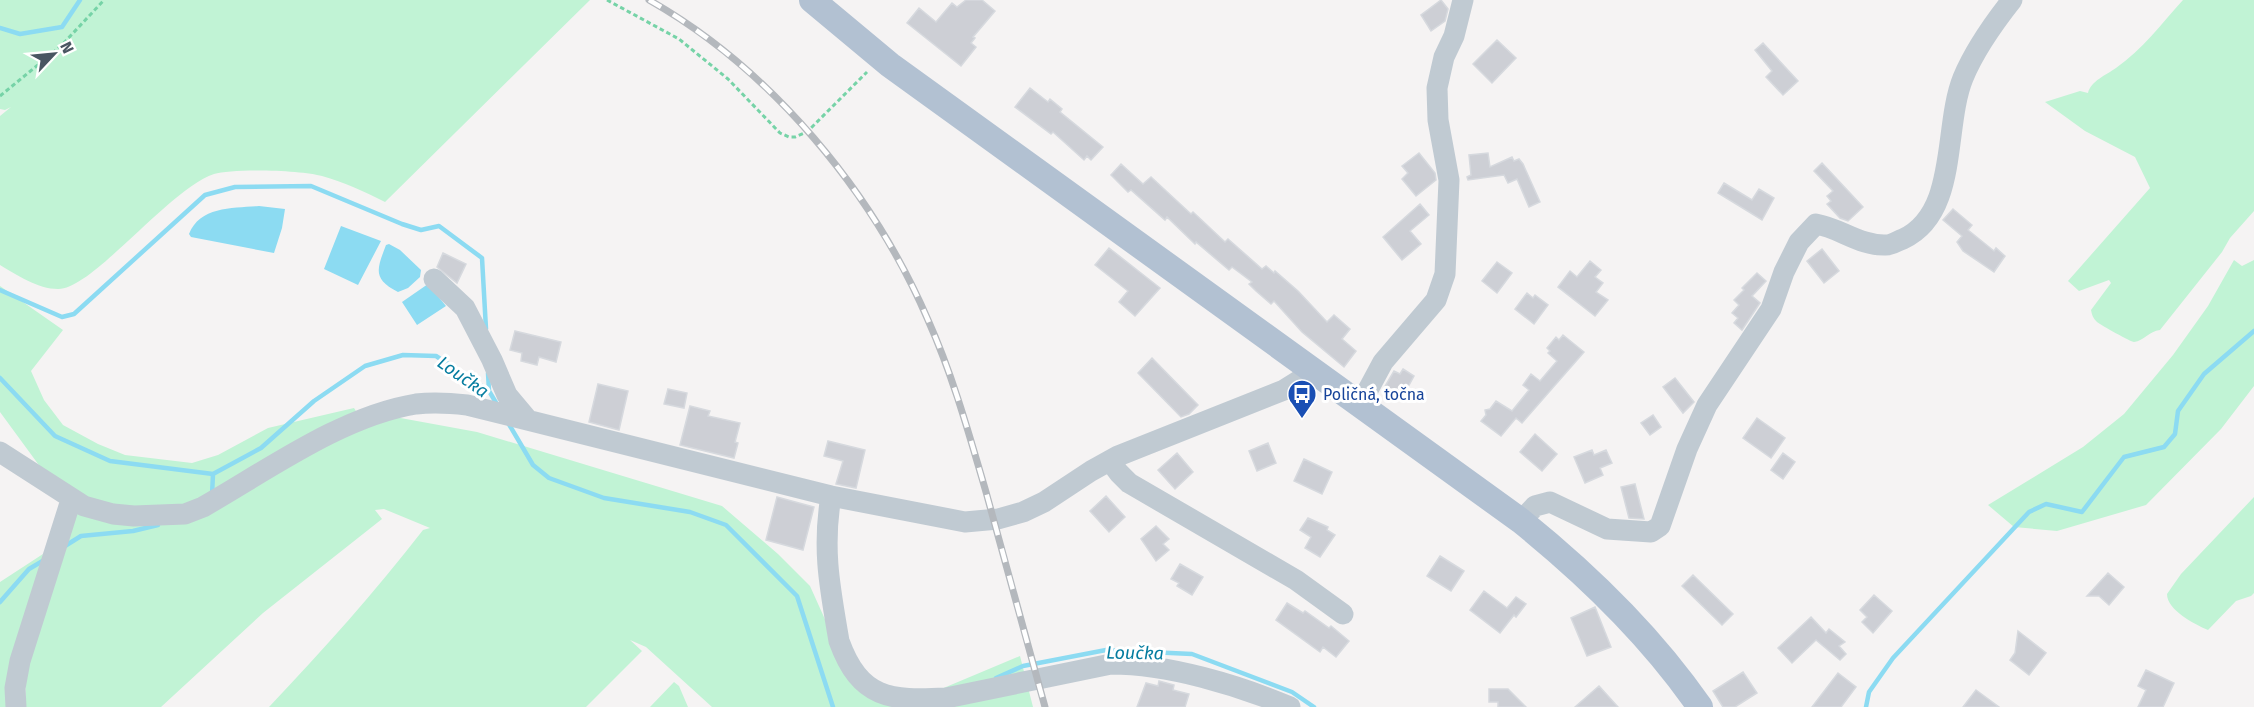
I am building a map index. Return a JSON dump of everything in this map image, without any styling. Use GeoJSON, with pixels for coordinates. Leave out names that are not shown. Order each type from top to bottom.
{"type":"FeatureCollection","features":[{"type":"Feature","properties":{"kind":"main road"},"geometry":{"type":"LineString","coordinates":[[812,0],[881,58],[1521,521],[1566,558],[1616,606],[1664,660],[1700,707]]}},
{"type":"Feature","properties":{"kind":"street"},"geometry":{"type":"LineString","coordinates":[[1360,403],[1383,362],[1436,300],[1443,281],[1449,180],[1438,120],[1437,88],[1444,57],[1454,36],[1463,0]]}},
{"type":"Feature","properties":{"kind":"street"},"geometry":{"type":"LineString","coordinates":[[1521,521],[1535,506],[1550,502],[1607,529],[1651,532],[1660,526],[1687,449],[1707,405],[1771,309],[1784,272],[1799,242],[1816,224],[1829,226],[1870,244],[1888,245],[1913,234],[1924,223],[1940,196],[1954,109],[1963,79],[1989,30],[2012,0]]}},
{"type":"Feature","properties":{"kind":"street"},"geometry":{"type":"LineString","coordinates":[[434,279],[465,308],[520,419]]}},
{"type":"Feature","properties":{"kind":"street"},"geometry":{"type":"LineString","coordinates":[[0,452],[71,500],[84,506],[113,514],[134,516],[185,514],[203,507],[324,437],[357,421],[384,411],[418,404],[442,403],[467,405],[831,496],[950,521],[985,522],[1012,516],[1034,507],[1110,461],[1284,390],[1300,380],[1311,368]]}},
{"type":"Feature","properties":{"kind":"street"},"geometry":{"type":"LineString","coordinates":[[1110,461],[1130,483],[1289,576],[1343,614]]}},
{"type":"Feature","properties":{"kind":"street"},"geometry":{"type":"LineString","coordinates":[[831,496],[827,520],[826,558],[838,641],[858,678],[879,692],[925,699],[946,698],[1112,664],[1136,664],[1163,668],[1241,689],[1290,707]]}},
{"type":"Feature","properties":{"kind":"street"},"geometry":{"type":"LineString","coordinates":[[16,707],[15,688],[20,661],[71,500]]}},
{"type":"Feature","properties":{"kind":"path"},"geometry":{"type":"LineString","coordinates":[[0,96],[62,46],[104,0]]}},
{"type":"Feature","properties":{"kind":"path"},"geometry":{"type":"LineString","coordinates":[[607,0],[679,39],[728,79],[775,128],[789,137],[807,132],[881,58]]}},
{"type":"Feature","properties":{"kind":"green space"},"geometry":{"type":"Polygon","coordinates":[[[0,0],[590,0],[385,202],[346,184],[313,174],[251,170],[214,174],[196,183],[176,198],[91,273],[73,285],[58,289],[35,284],[0,265],[0,116],[11,107],[5,110],[0,109],[0,0]]]}},
{"type":"Feature","properties":{"kind":"green space"},"geometry":{"type":"Polygon","coordinates":[[[2183,0],[2254,0],[2254,211],[2230,238],[2222,252],[2160,330],[2134,342],[2100,324],[2092,315],[2091,310],[2111,283],[2109,280],[2079,291],[2068,281],[2150,188],[2135,157],[2085,131],[2045,102],[2080,91],[2088,93],[2096,82],[2143,45],[2183,0]]]}},
{"type":"Feature","properties":{"kind":"green space"},"geometry":{"type":"Polygon","coordinates":[[[2234,260],[2242,266],[2254,260],[2254,386],[2221,429],[2146,505],[2057,531],[2014,527],[1988,505],[2083,447],[2124,414],[2173,355],[2208,306],[2234,260]]]}},
{"type":"Feature","properties":{"kind":"green space"},"geometry":{"type":"Polygon","coordinates":[[[0,286],[63,330],[31,371],[44,400],[63,425],[98,444],[125,455],[192,463],[218,455],[268,428],[354,408],[365,425],[395,417],[477,432],[722,506],[778,554],[810,586],[850,675],[915,700],[1020,656],[1033,707],[712,707],[646,647],[630,640],[642,651],[586,707],[269,707],[348,620],[423,530],[430,528],[384,509],[375,510],[382,519],[263,613],[161,707],[26,707],[25,677],[66,492],[41,468],[0,412],[0,286]]]}},
{"type":"Feature","properties":{"kind":"green space"},"geometry":{"type":"Polygon","coordinates":[[[2254,497],[2254,593],[2236,601],[2208,630],[2176,611],[2171,606],[2167,594],[2181,574],[2254,497]]]}},
{"type":"Feature","properties":{"kind":"green space"},"geometry":{"type":"Polygon","coordinates":[[[43,554],[9,707],[0,707],[0,582],[43,554]]]}},
{"type":"Feature","properties":{"kind":"green space"},"geometry":{"type":"Polygon","coordinates":[[[674,682],[679,686],[688,707],[650,707],[674,682]]]}},
{"type":"Feature","properties":{"kind":"water"},"geometry":{"type":"Polygon","coordinates":[[[259,206],[285,209],[274,253],[191,237],[189,234],[194,225],[209,213],[229,208],[259,206]]]}},
{"type":"Feature","properties":{"kind":"water"},"geometry":{"type":"Polygon","coordinates":[[[341,226],[381,241],[358,285],[324,269],[341,226]]]}},
{"type":"Feature","properties":{"kind":"water"},"geometry":{"type":"Polygon","coordinates":[[[389,244],[400,250],[421,270],[420,277],[408,288],[398,292],[384,283],[379,273],[383,253],[386,245],[389,244]]]}},
{"type":"Feature","properties":{"kind":"water"},"geometry":{"type":"Polygon","coordinates":[[[428,284],[446,306],[417,325],[402,302],[428,284]]]}},
{"type":"Feature","properties":{"kind":"building"},"geometry":{"type":"Polygon","coordinates":[[[966,0],[982,0],[995,11],[973,37],[975,38],[971,43],[976,47],[961,66],[907,23],[919,8],[936,22],[952,3],[957,7],[966,0]]]}},
{"type":"Feature","properties":{"kind":"building"},"geometry":{"type":"Polygon","coordinates":[[[1441,0],[1448,9],[1445,21],[1431,31],[1421,15],[1441,0]]]}},
{"type":"Feature","properties":{"kind":"building"},"geometry":{"type":"Polygon","coordinates":[[[1497,40],[1516,58],[1492,83],[1473,64],[1497,40]]]}},
{"type":"Feature","properties":{"kind":"building"},"geometry":{"type":"Polygon","coordinates":[[[1763,43],[1798,81],[1783,95],[1766,77],[1772,71],[1755,50],[1763,43]]]}},
{"type":"Feature","properties":{"kind":"building"},"geometry":{"type":"Polygon","coordinates":[[[1030,88],[1048,102],[1050,99],[1062,109],[1060,112],[1103,147],[1091,160],[1087,156],[1084,160],[1053,132],[1051,134],[1015,107],[1030,88]]]}},
{"type":"Feature","properties":{"kind":"building"},"geometry":{"type":"Polygon","coordinates":[[[1419,153],[1435,173],[1436,180],[1416,196],[1402,179],[1408,173],[1402,166],[1419,153]]]}},
{"type":"Feature","properties":{"kind":"building"},"geometry":{"type":"Polygon","coordinates":[[[1488,153],[1490,167],[1512,157],[1514,161],[1519,159],[1540,202],[1529,207],[1517,179],[1508,183],[1504,175],[1468,180],[1467,177],[1471,175],[1469,155],[1488,153]]]}},
{"type":"Feature","properties":{"kind":"building"},"geometry":{"type":"Polygon","coordinates":[[[1822,163],[1863,207],[1848,221],[1840,218],[1827,204],[1831,201],[1827,196],[1833,191],[1814,171],[1822,163]]]}},
{"type":"Feature","properties":{"kind":"building"},"geometry":{"type":"Polygon","coordinates":[[[1121,164],[1143,184],[1151,177],[1225,242],[1228,239],[1262,269],[1266,266],[1274,273],[1275,271],[1298,291],[1327,322],[1334,315],[1350,329],[1342,339],[1356,351],[1344,367],[1302,332],[1274,301],[1271,304],[1256,291],[1249,284],[1252,282],[1232,267],[1229,270],[1196,242],[1195,244],[1167,217],[1165,220],[1131,190],[1128,192],[1111,175],[1121,164]]]}},
{"type":"Feature","properties":{"kind":"building"},"geometry":{"type":"Polygon","coordinates":[[[1724,183],[1752,200],[1759,189],[1774,198],[1762,220],[1718,193],[1724,183]]]}},
{"type":"Feature","properties":{"kind":"building"},"geometry":{"type":"Polygon","coordinates":[[[1420,204],[1429,215],[1410,231],[1421,244],[1402,260],[1383,237],[1420,204]]]}},
{"type":"Feature","properties":{"kind":"building"},"geometry":{"type":"Polygon","coordinates":[[[1953,209],[1972,225],[1968,230],[1994,251],[1996,248],[2005,256],[1994,272],[1963,251],[1957,242],[1962,236],[1943,220],[1953,209]]]}},
{"type":"Feature","properties":{"kind":"building"},"geometry":{"type":"Polygon","coordinates":[[[1109,248],[1160,288],[1135,316],[1119,302],[1128,291],[1095,265],[1109,248]]]}},
{"type":"Feature","properties":{"kind":"building"},"geometry":{"type":"Polygon","coordinates":[[[1822,249],[1839,271],[1824,283],[1807,261],[1822,249]]]}},
{"type":"Feature","properties":{"kind":"building"},"geometry":{"type":"Polygon","coordinates":[[[443,253],[466,264],[457,283],[437,267],[443,253]]]}},
{"type":"Feature","properties":{"kind":"building"},"geometry":{"type":"Polygon","coordinates":[[[1590,261],[1601,270],[1595,277],[1603,283],[1596,292],[1608,300],[1595,316],[1558,287],[1570,271],[1577,277],[1590,261]]]}},
{"type":"Feature","properties":{"kind":"building"},"geometry":{"type":"Polygon","coordinates":[[[1497,262],[1512,273],[1497,293],[1482,281],[1497,262]]]}},
{"type":"Feature","properties":{"kind":"building"},"geometry":{"type":"Polygon","coordinates":[[[1757,273],[1766,281],[1752,296],[1760,303],[1742,330],[1734,323],[1738,318],[1732,313],[1739,305],[1734,300],[1757,273]]]}},
{"type":"Feature","properties":{"kind":"building"},"geometry":{"type":"Polygon","coordinates":[[[1527,293],[1533,298],[1535,295],[1548,305],[1534,324],[1515,309],[1527,293]]]}},
{"type":"Feature","properties":{"kind":"building"},"geometry":{"type":"Polygon","coordinates":[[[515,331],[561,342],[556,362],[539,357],[537,365],[521,361],[522,353],[510,350],[515,331]]]}},
{"type":"Feature","properties":{"kind":"building"},"geometry":{"type":"Polygon","coordinates":[[[1563,335],[1584,352],[1522,423],[1516,418],[1501,436],[1481,421],[1486,415],[1485,410],[1490,409],[1496,401],[1512,411],[1529,390],[1523,385],[1531,374],[1540,381],[1557,361],[1548,353],[1550,351],[1547,348],[1556,337],[1559,340],[1563,335]]]}},
{"type":"Feature","properties":{"kind":"building"},"geometry":{"type":"Polygon","coordinates":[[[1152,358],[1198,405],[1189,414],[1181,417],[1138,373],[1152,358]]]}},
{"type":"Feature","properties":{"kind":"building"},"geometry":{"type":"Polygon","coordinates":[[[1403,369],[1414,376],[1402,398],[1384,388],[1394,371],[1400,374],[1403,369]]]}},
{"type":"Feature","properties":{"kind":"building"},"geometry":{"type":"Polygon","coordinates":[[[1675,378],[1694,402],[1683,413],[1663,387],[1675,378]]]}},
{"type":"Feature","properties":{"kind":"building"},"geometry":{"type":"Polygon","coordinates":[[[598,384],[628,391],[619,430],[589,422],[598,384]]]}},
{"type":"Feature","properties":{"kind":"building"},"geometry":{"type":"Polygon","coordinates":[[[668,389],[687,393],[684,408],[664,404],[668,389]]]}},
{"type":"Feature","properties":{"kind":"building"},"geometry":{"type":"Polygon","coordinates":[[[690,406],[710,411],[708,416],[740,423],[734,458],[680,445],[690,406]]]}},
{"type":"Feature","properties":{"kind":"building"},"geometry":{"type":"Polygon","coordinates":[[[1653,415],[1661,427],[1650,435],[1641,423],[1653,415]]]}},
{"type":"Feature","properties":{"kind":"building"},"geometry":{"type":"Polygon","coordinates":[[[1757,418],[1785,438],[1771,458],[1743,438],[1757,418]]]}},
{"type":"Feature","properties":{"kind":"building"},"geometry":{"type":"Polygon","coordinates":[[[1535,434],[1557,454],[1542,471],[1520,452],[1535,434]]]}},
{"type":"Feature","properties":{"kind":"building"},"geometry":{"type":"Polygon","coordinates":[[[828,441],[865,450],[856,488],[836,484],[843,461],[824,456],[828,441]]]}},
{"type":"Feature","properties":{"kind":"building"},"geometry":{"type":"Polygon","coordinates":[[[1268,443],[1276,463],[1257,471],[1249,451],[1268,443]]]}},
{"type":"Feature","properties":{"kind":"building"},"geometry":{"type":"Polygon","coordinates":[[[1592,450],[1594,455],[1606,450],[1612,463],[1600,468],[1603,475],[1585,483],[1574,457],[1592,450]]]}},
{"type":"Feature","properties":{"kind":"building"},"geometry":{"type":"Polygon","coordinates":[[[1177,453],[1193,472],[1175,489],[1158,470],[1177,453]]]}},
{"type":"Feature","properties":{"kind":"building"},"geometry":{"type":"Polygon","coordinates":[[[1783,453],[1795,462],[1783,479],[1771,470],[1783,453]]]}},
{"type":"Feature","properties":{"kind":"building"},"geometry":{"type":"Polygon","coordinates":[[[1304,459],[1332,472],[1322,494],[1294,481],[1304,459]]]}},
{"type":"Feature","properties":{"kind":"building"},"geometry":{"type":"Polygon","coordinates":[[[1635,484],[1644,519],[1629,518],[1621,487],[1635,484]]]}},
{"type":"Feature","properties":{"kind":"building"},"geometry":{"type":"Polygon","coordinates":[[[1106,496],[1125,517],[1109,532],[1090,511],[1106,496]]]}},
{"type":"Feature","properties":{"kind":"building"},"geometry":{"type":"Polygon","coordinates":[[[777,497],[814,507],[803,550],[766,540],[777,497]]]}},
{"type":"Feature","properties":{"kind":"building"},"geometry":{"type":"Polygon","coordinates":[[[1308,518],[1328,527],[1327,530],[1335,535],[1320,557],[1305,548],[1311,537],[1300,530],[1308,518]]]}},
{"type":"Feature","properties":{"kind":"building"},"geometry":{"type":"Polygon","coordinates":[[[1156,526],[1169,539],[1163,544],[1169,550],[1156,561],[1141,539],[1156,526]]]}},
{"type":"Feature","properties":{"kind":"building"},"geometry":{"type":"Polygon","coordinates":[[[1440,556],[1464,571],[1451,591],[1427,576],[1440,556]]]}},
{"type":"Feature","properties":{"kind":"building"},"geometry":{"type":"Polygon","coordinates":[[[1180,564],[1203,577],[1192,595],[1177,586],[1179,583],[1171,579],[1180,564]]]}},
{"type":"Feature","properties":{"kind":"building"},"geometry":{"type":"Polygon","coordinates":[[[2108,573],[2124,587],[2109,605],[2099,596],[2087,596],[2108,573]]]}},
{"type":"Feature","properties":{"kind":"building"},"geometry":{"type":"Polygon","coordinates":[[[1693,575],[1733,614],[1722,625],[1682,586],[1693,575]]]}},
{"type":"Feature","properties":{"kind":"building"},"geometry":{"type":"Polygon","coordinates":[[[1484,591],[1507,608],[1516,597],[1526,604],[1500,633],[1470,610],[1484,591]]]}},
{"type":"Feature","properties":{"kind":"building"},"geometry":{"type":"Polygon","coordinates":[[[1874,595],[1892,611],[1873,633],[1862,622],[1867,617],[1860,610],[1874,595]]]}},
{"type":"Feature","properties":{"kind":"building"},"geometry":{"type":"Polygon","coordinates":[[[1287,603],[1303,613],[1305,611],[1329,628],[1331,626],[1349,641],[1336,657],[1323,647],[1320,652],[1276,620],[1287,603]]]}},
{"type":"Feature","properties":{"kind":"building"},"geometry":{"type":"Polygon","coordinates":[[[1595,607],[1611,647],[1587,656],[1571,618],[1595,607]]]}},
{"type":"Feature","properties":{"kind":"building"},"geometry":{"type":"Polygon","coordinates":[[[1811,617],[1826,633],[1829,629],[1845,642],[1839,646],[1846,654],[1840,660],[1816,640],[1792,663],[1778,648],[1811,617]]]}},
{"type":"Feature","properties":{"kind":"building"},"geometry":{"type":"Polygon","coordinates":[[[2018,631],[2046,653],[2029,675],[2010,660],[2015,653],[2018,631]]]}},
{"type":"Feature","properties":{"kind":"building"},"geometry":{"type":"Polygon","coordinates":[[[2146,670],[2174,683],[2163,707],[2138,707],[2146,690],[2138,686],[2146,670]]]}},
{"type":"Feature","properties":{"kind":"building"},"geometry":{"type":"Polygon","coordinates":[[[1743,672],[1757,693],[1735,707],[1723,707],[1713,691],[1743,672]]]}},
{"type":"Feature","properties":{"kind":"building"},"geometry":{"type":"Polygon","coordinates":[[[1838,673],[1856,687],[1841,707],[1812,707],[1838,673]]]}},
{"type":"Feature","properties":{"kind":"building"},"geometry":{"type":"Polygon","coordinates":[[[1159,681],[1174,685],[1173,690],[1189,694],[1185,707],[1137,707],[1146,683],[1158,686],[1159,681]]]}},
{"type":"Feature","properties":{"kind":"building"},"geometry":{"type":"Polygon","coordinates":[[[1599,686],[1618,707],[1575,707],[1599,686]]]}},
{"type":"Feature","properties":{"kind":"building"},"geometry":{"type":"Polygon","coordinates":[[[1489,689],[1508,689],[1526,707],[1498,707],[1498,702],[1489,702],[1489,689]]]}},
{"type":"Feature","properties":{"kind":"building"},"geometry":{"type":"Polygon","coordinates":[[[1976,690],[1999,707],[1963,707],[1976,690]]]}},
{"type":"Feature","properties":{"kind":"waterway","name":"Loučka"},"geometry":{"type":"LineString","coordinates":[[0,28],[20,34],[62,27],[80,0]]}},
{"type":"Feature","properties":{"kind":"waterway"},"geometry":{"type":"LineString","coordinates":[[0,290],[62,317],[74,314],[205,195],[235,187],[311,186],[421,230],[439,226],[482,258],[486,329]]}},
{"type":"Feature","properties":{"kind":"waterway"},"geometry":{"type":"LineString","coordinates":[[1866,707],[1869,692],[1893,658],[2029,512],[2046,504],[2082,512],[2124,457],[2164,447],[2175,434],[2178,411],[2204,374],[2254,331]]}},
{"type":"Feature","properties":{"kind":"waterway","name":"Loučka"},"geometry":{"type":"LineString","coordinates":[[0,378],[55,436],[110,461],[213,474],[261,448],[314,401],[365,366],[403,355],[436,356],[489,391],[498,406]]}},
{"type":"Feature","properties":{"kind":"waterway"},"geometry":{"type":"LineString","coordinates":[[488,373],[489,391]]}},
{"type":"Feature","properties":{"kind":"waterway","name":"Loučka"},"geometry":{"type":"LineString","coordinates":[[507,421],[533,465],[549,478],[604,498],[690,512],[726,525],[797,596],[833,707]]}},
{"type":"Feature","properties":{"kind":"waterway"},"geometry":{"type":"LineString","coordinates":[[212,495],[213,474]]}},
{"type":"Feature","properties":{"kind":"waterway"},"geometry":{"type":"LineString","coordinates":[[65,546],[81,536],[133,531],[158,525]]}},
{"type":"Feature","properties":{"kind":"waterway"},"geometry":{"type":"LineString","coordinates":[[0,602],[29,569],[46,559]]}},
{"type":"Feature","properties":{"kind":"waterway","name":"Loučka"},"geometry":{"type":"LineString","coordinates":[[996,678],[1023,666],[1106,650],[1192,654],[1292,692],[1314,707]]}},
{"type":"Feature","properties":{"kind":"railway"},"geometry":{"type":"LineString","coordinates":[[649,0],[694,28],[736,61],[814,138],[848,181],[905,272],[937,341],[960,405],[1045,707]]}},
{"type":"Feature","properties":{"kind":"place","name":"Poličná, točna"},"geometry":{"type":"Point","coordinates":[1302,420]}}]}
